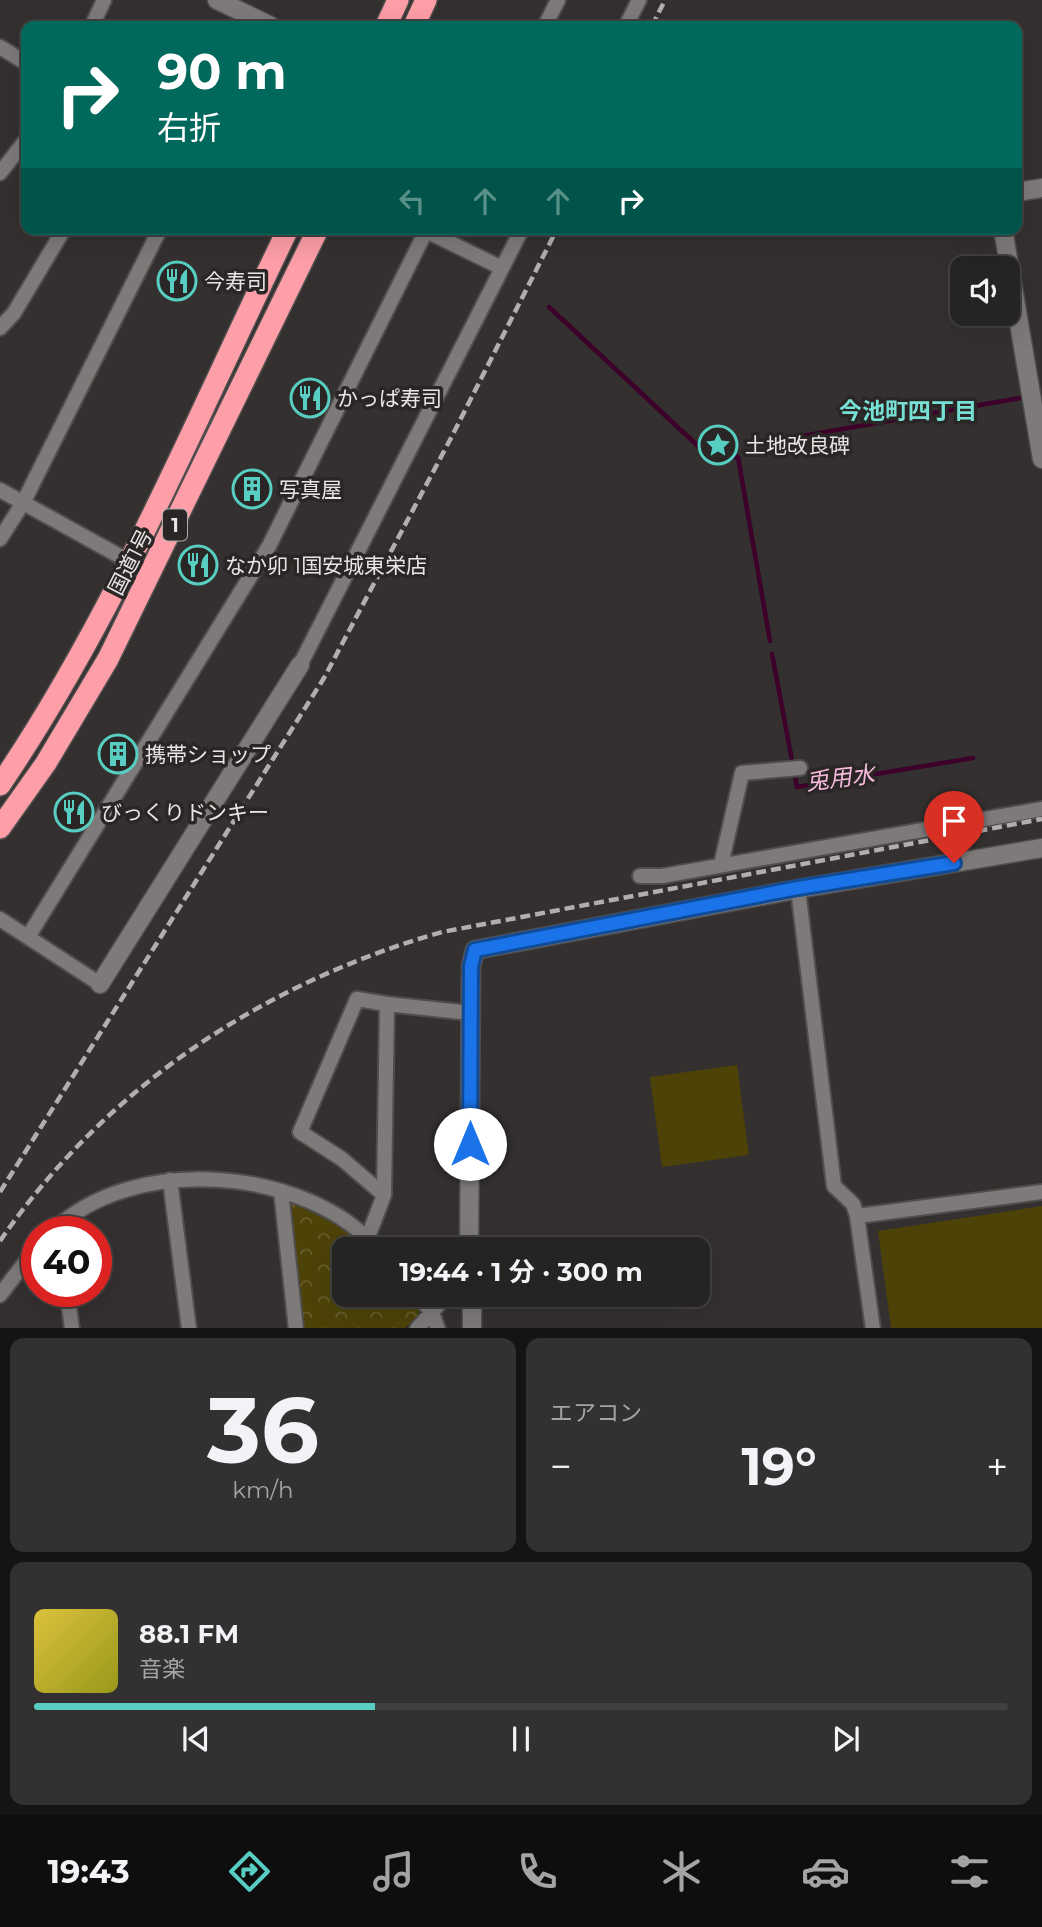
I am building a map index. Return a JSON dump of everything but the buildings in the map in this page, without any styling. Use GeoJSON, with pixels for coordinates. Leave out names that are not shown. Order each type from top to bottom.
{"type":"FeatureCollection","features":[{"type":"Feature","properties":{"kind":"highway"},"geometry":{"type":"LineString","coordinates":[[388,21],[398,0]]}},
{"type":"Feature","properties":{"kind":"highway"},"geometry":{"type":"LineString","coordinates":[[416,21],[426,0]]}},
{"type":"Feature","properties":{"kind":"highway","name":"国道1号"},"geometry":{"type":"LineString","coordinates":[[0,785],[47,716],[129,561],[285,235]]}},
{"type":"Feature","properties":{"kind":"highway","name":"国道1号"},"geometry":{"type":"LineString","coordinates":[[0,828],[76,715],[152,574],[315,235]]}},
{"type":"Feature","properties":{"kind":"street"},"geometry":{"type":"LineString","coordinates":[[94,21],[104,0]]}},
{"type":"Feature","properties":{"kind":"street"},"geometry":{"type":"LineString","coordinates":[[217,0],[261,21]]}},
{"type":"Feature","properties":{"kind":"street"},"geometry":{"type":"LineString","coordinates":[[548,21],[558,0]]}},
{"type":"Feature","properties":{"kind":"street"},"geometry":{"type":"LineString","coordinates":[[628,21],[639,0]]}},
{"type":"Feature","properties":{"kind":"street"},"geometry":{"type":"LineString","coordinates":[[0,47],[21,60]]}},
{"type":"Feature","properties":{"kind":"street"},"geometry":{"type":"LineString","coordinates":[[0,173],[21,146]]}},
{"type":"Feature","properties":{"kind":"street"},"geometry":{"type":"LineString","coordinates":[[1022,191],[1042,188]]}},
{"type":"Feature","properties":{"kind":"street"},"geometry":{"type":"LineString","coordinates":[[0,328],[14,313],[60,235]]}},
{"type":"Feature","properties":{"kind":"street"},"geometry":{"type":"LineString","coordinates":[[0,539],[23,503],[157,235]]}},
{"type":"Feature","properties":{"kind":"street"},"geometry":{"type":"LineString","coordinates":[[28,937],[269,546],[422,235]]}},
{"type":"Feature","properties":{"kind":"street"},"geometry":{"type":"LineString","coordinates":[[434,235],[502,268]]}},
{"type":"Feature","properties":{"kind":"street"},"geometry":{"type":"LineString","coordinates":[[0,919],[100,985],[300,664],[519,235]]}},
{"type":"Feature","properties":{"kind":"street"},"geometry":{"type":"LineString","coordinates":[[1004,235],[1042,459]]}},
{"type":"Feature","properties":{"kind":"street"},"geometry":{"type":"LineString","coordinates":[[0,490],[152,574]]}},
{"type":"Feature","properties":{"kind":"street"},"geometry":{"type":"LineString","coordinates":[[721,865],[742,773],[800,768]]}},
{"type":"Feature","properties":{"kind":"street"},"geometry":{"type":"LineString","coordinates":[[640,876],[663,876],[1042,809]]}},
{"type":"Feature","properties":{"kind":"street"},"geometry":{"type":"LineString","coordinates":[[469,1237],[470,1013],[471,966],[475,950],[798,888],[1042,848]]}},
{"type":"Feature","properties":{"kind":"street"},"geometry":{"type":"LineString","coordinates":[[798,888],[834,1186],[853,1205],[857,1216],[873,1328]]}},
{"type":"Feature","properties":{"kind":"street"},"geometry":{"type":"LineString","coordinates":[[384,1195],[342,1159],[300,1132],[357,999],[470,1013]]}},
{"type":"Feature","properties":{"kind":"street"},"geometry":{"type":"LineString","coordinates":[[78,1216],[108,1197],[170,1180],[228,1179],[281,1191],[324,1208],[368,1237],[384,1195],[387,1004]]}},
{"type":"Feature","properties":{"kind":"street"},"geometry":{"type":"LineString","coordinates":[[170,1180],[189,1328]]}},
{"type":"Feature","properties":{"kind":"street"},"geometry":{"type":"LineString","coordinates":[[281,1191],[296,1328]]}},
{"type":"Feature","properties":{"kind":"street"},"geometry":{"type":"LineString","coordinates":[[857,1216],[1042,1192]]}},
{"type":"Feature","properties":{"kind":"street"},"geometry":{"type":"LineString","coordinates":[[0,1295],[21,1268]]}},
{"type":"Feature","properties":{"kind":"street"},"geometry":{"type":"LineString","coordinates":[[69,1307],[72,1328]]}},
{"type":"Feature","properties":{"kind":"street"},"geometry":{"type":"LineString","coordinates":[[428,1307],[438,1328]]}},
{"type":"Feature","properties":{"kind":"street"},"geometry":{"type":"LineString","coordinates":[[417,1328],[436,1307]]}},
{"type":"Feature","properties":{"kind":"street"},"geometry":{"type":"LineString","coordinates":[[472,1307],[472,1328]]}},
{"type":"Feature","properties":{"kind":"green space"},"geometry":{"type":"Polygon","coordinates":[[[737,1065],[749,1155],[662,1167],[650,1077],[737,1065]]]}},
{"type":"Feature","properties":{"kind":"green space"},"geometry":{"type":"Polygon","coordinates":[[[293,1203],[356,1237],[332,1237],[332,1307],[418,1307],[419,1314],[405,1328],[300,1328],[286,1207],[293,1203]]]}},
{"type":"Feature","properties":{"kind":"green space"},"geometry":{"type":"Polygon","coordinates":[[[1042,1206],[1042,1328],[891,1328],[878,1231],[1042,1206]]]}},
{"type":"Feature","properties":{"kind":"waterway","name":"兎用水"},"geometry":{"type":"LineString","coordinates":[[549,307],[699,447]]}},
{"type":"Feature","properties":{"kind":"waterway"},"geometry":{"type":"LineString","coordinates":[[751,445],[1026,397]]}},
{"type":"Feature","properties":{"kind":"waterway","name":"兎用水"},"geometry":{"type":"LineString","coordinates":[[712,459],[738,457],[770,641]]}},
{"type":"Feature","properties":{"kind":"waterway","name":"兎用水"},"geometry":{"type":"LineString","coordinates":[[772,654],[797,787],[973,758]]}},
{"type":"Feature","properties":{"kind":"railway"},"geometry":{"type":"LineString","coordinates":[[654,21],[665,0]]}},
{"type":"Feature","properties":{"kind":"railway"},"geometry":{"type":"LineString","coordinates":[[0,1192],[324,678],[451,438],[554,235]]}},
{"type":"Feature","properties":{"kind":"railway"},"geometry":{"type":"LineString","coordinates":[[0,1241],[42,1186],[89,1135],[139,1089],[194,1048],[251,1012],[312,980],[376,954],[442,932],[1042,819]]}},
{"type":"Feature","properties":{"kind":"place","name":"今寿司"},"geometry":{"type":"Point","coordinates":[177,281]}},
{"type":"Feature","properties":{"kind":"place","name":"かっぱ寿司"},"geometry":{"type":"Point","coordinates":[310,398]}},
{"type":"Feature","properties":{"kind":"place","name":"土地改良碑"},"geometry":{"type":"Point","coordinates":[718,445]}},
{"type":"Feature","properties":{"kind":"place","name":"写真屋"},"geometry":{"type":"Point","coordinates":[252,489]}},
{"type":"Feature","properties":{"kind":"place","name":"なか卯 1国安城東栄店"},"geometry":{"type":"Point","coordinates":[198,565]}},
{"type":"Feature","properties":{"kind":"place","name":"携帯ショップ"},"geometry":{"type":"Point","coordinates":[118,754]}},
{"type":"Feature","properties":{"kind":"place","name":"びっくりドンキー"},"geometry":{"type":"Point","coordinates":[74,812]}},
{"type":"Feature","properties":{"kind":"district","name":"今池町四丁目"},"geometry":{"type":"Point","coordinates":[908,411]}},
{"type":"Feature","properties":{"kind":"route"},"geometry":{"type":"LineString","coordinates":[[470,1144],[471,966],[475,950],[798,888],[954,863]]}}]}
